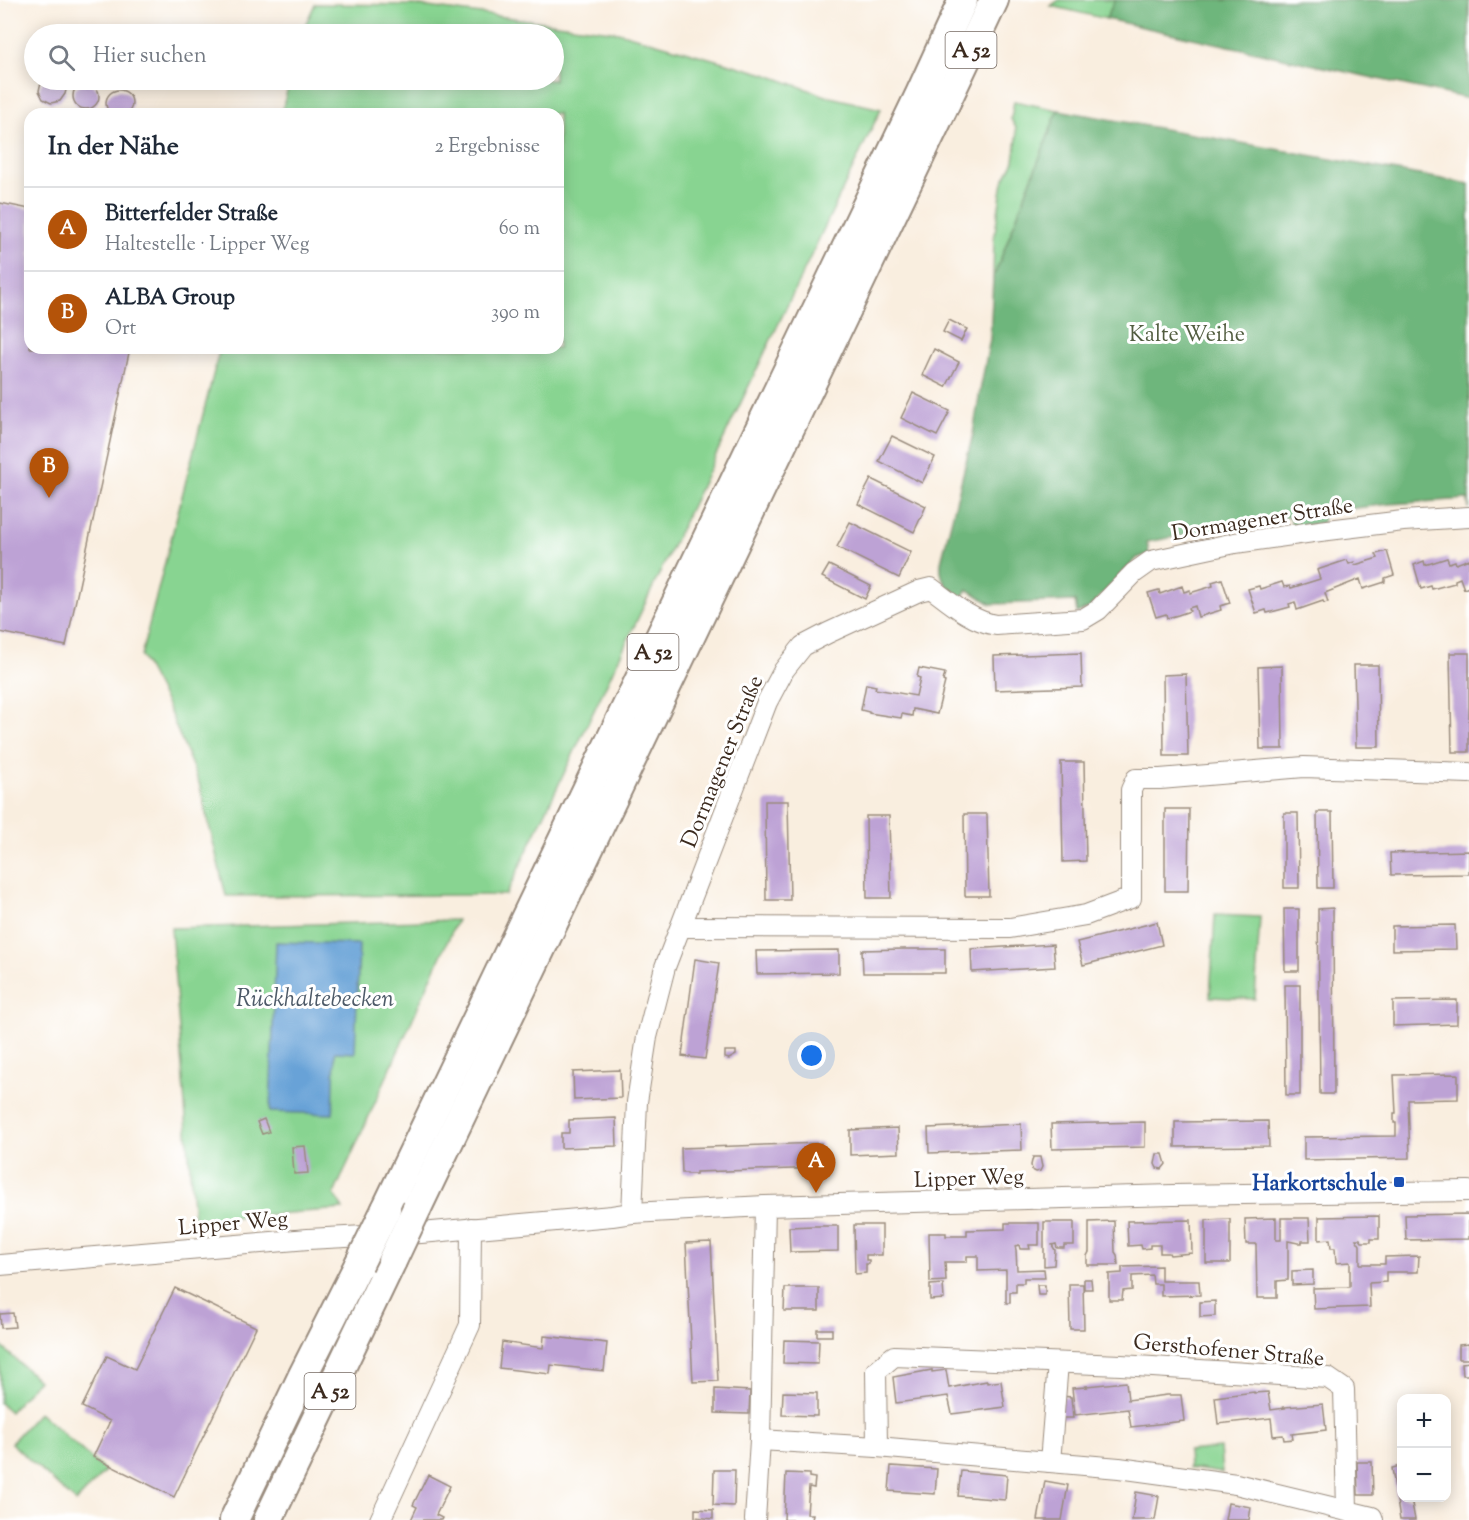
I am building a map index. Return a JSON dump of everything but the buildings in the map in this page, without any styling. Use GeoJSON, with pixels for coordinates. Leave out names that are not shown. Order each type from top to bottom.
{"type":"FeatureCollection","features":[{"type":"Feature","properties":{"kind":"highway","name":"A 52"},"geometry":{"type":"LineString","coordinates":[[268,1520],[417,1208],[934,97],[963,0]]}},
{"type":"Feature","properties":{"kind":"highway","name":"A 52"},"geometry":{"type":"LineString","coordinates":[[234,1520],[303,1375],[934,97],[994,0]]}},
{"type":"Feature","properties":{"kind":"street","name":"Dormagener Straße"},"geometry":{"type":"LineString","coordinates":[[632,1213],[637,1102],[646,1037],[665,967],[767,702],[784,670],[803,646],[919,591],[931,588],[983,623],[996,625],[1083,619],[1098,610],[1134,573],[1151,561],[1234,543],[1320,531],[1403,521],[1469,517]]}},
{"type":"Feature","properties":{"kind":"street"},"geometry":{"type":"LineString","coordinates":[[681,927],[1010,928],[1086,915],[1131,898],[1131,790],[1136,779],[1304,767],[1469,773]]}},
{"type":"Feature","properties":{"kind":"street","name":"Lipper Weg"},"geometry":{"type":"LineString","coordinates":[[0,1265],[308,1239],[421,1233],[632,1213],[765,1206],[1173,1195],[1469,1191]]}},
{"type":"Feature","properties":{"kind":"street"},"geometry":{"type":"LineString","coordinates":[[755,1520],[760,1440],[765,1206]]}},
{"type":"Feature","properties":{"kind":"street"},"geometry":{"type":"LineString","coordinates":[[380,1520],[470,1325],[471,1228]]}},
{"type":"Feature","properties":{"kind":"street","name":"Gersthofener Straße"},"geometry":{"type":"LineString","coordinates":[[877,1447],[876,1371],[894,1356],[1121,1365],[1328,1378],[1344,1389],[1347,1510]]}},
{"type":"Feature","properties":{"kind":"street"},"geometry":{"type":"LineString","coordinates":[[1050,1462],[1058,1363]]}},
{"type":"Feature","properties":{"kind":"street"},"geometry":{"type":"LineString","coordinates":[[760,1440],[877,1447],[1119,1468],[1236,1484],[1347,1510],[1372,1517],[1373,1520]]}},
{"type":"Feature","properties":{"kind":"green space"},"geometry":{"type":"Polygon","coordinates":[[[1059,0],[1115,0],[1106,19],[1051,6],[1059,0]]]}},
{"type":"Feature","properties":{"kind":"green space"},"geometry":{"type":"Polygon","coordinates":[[[1115,0],[1469,0],[1469,99],[1106,19],[1115,0]]]}},
{"type":"Feature","properties":{"kind":"green space"},"geometry":{"type":"Polygon","coordinates":[[[315,4],[413,5],[557,24],[306,24],[315,4]]]}},
{"type":"Feature","properties":{"kind":"green space"},"geometry":{"type":"Polygon","coordinates":[[[564,25],[618,32],[765,74],[826,96],[881,109],[506,895],[226,896],[199,783],[167,705],[141,656],[218,354],[564,354],[564,108],[283,108],[287,90],[564,90],[564,25]]]}},
{"type":"Feature","properties":{"kind":"green space"},"geometry":{"type":"Polygon","coordinates":[[[1014,101],[1058,110],[993,279],[994,238],[1003,182],[1014,161],[1017,138],[1016,128],[1011,119],[1014,101]]]}},
{"type":"Feature","properties":{"kind":"green space","name":"Kalte Weihe"},"geometry":{"type":"Polygon","coordinates":[[[1058,110],[1469,184],[1469,509],[1468,499],[1390,504],[1322,512],[1323,523],[1292,527],[1290,516],[1147,542],[1149,554],[1137,558],[1089,608],[1077,613],[1075,601],[991,604],[967,589],[961,599],[952,592],[943,578],[941,562],[973,434],[990,339],[993,279],[1058,110]]]}},
{"type":"Feature","properties":{"kind":"green space"},"geometry":{"type":"Polygon","coordinates":[[[1215,915],[1260,917],[1255,999],[1210,997],[1215,915]]]}},
{"type":"Feature","properties":{"kind":"green space"},"geometry":{"type":"Polygon","coordinates":[[[457,920],[334,1194],[343,1209],[194,1220],[171,928],[457,920]]]}},
{"type":"Feature","properties":{"kind":"green space"},"geometry":{"type":"Polygon","coordinates":[[[0,1345],[38,1380],[10,1412],[0,1403],[0,1345]]]}},
{"type":"Feature","properties":{"kind":"green space"},"geometry":{"type":"Polygon","coordinates":[[[39,1412],[105,1471],[76,1502],[11,1443],[39,1412]]]}},
{"type":"Feature","properties":{"kind":"green space"},"geometry":{"type":"Polygon","coordinates":[[[1220,1448],[1222,1473],[1189,1468],[1188,1451],[1220,1448]]]}},
{"type":"Feature","properties":{"kind":"water","name":"Rückhaltebecken"},"geometry":{"type":"Polygon","coordinates":[[[276,942],[359,944],[355,1053],[335,1052],[333,1114],[270,1112],[276,942]]]}},
{"type":"Feature","properties":{"kind":"place","name":"ALBA Group"},"geometry":{"type":"Point","coordinates":[49,498]}},
{"type":"Feature","properties":{"kind":"place","name":"Harkortschule"},"geometry":{"type":"Point","coordinates":[1399,1182]}},
{"type":"Feature","properties":{"kind":"place","name":"Bitterfelder Straße"},"geometry":{"type":"Point","coordinates":[816,1193]}}]}
